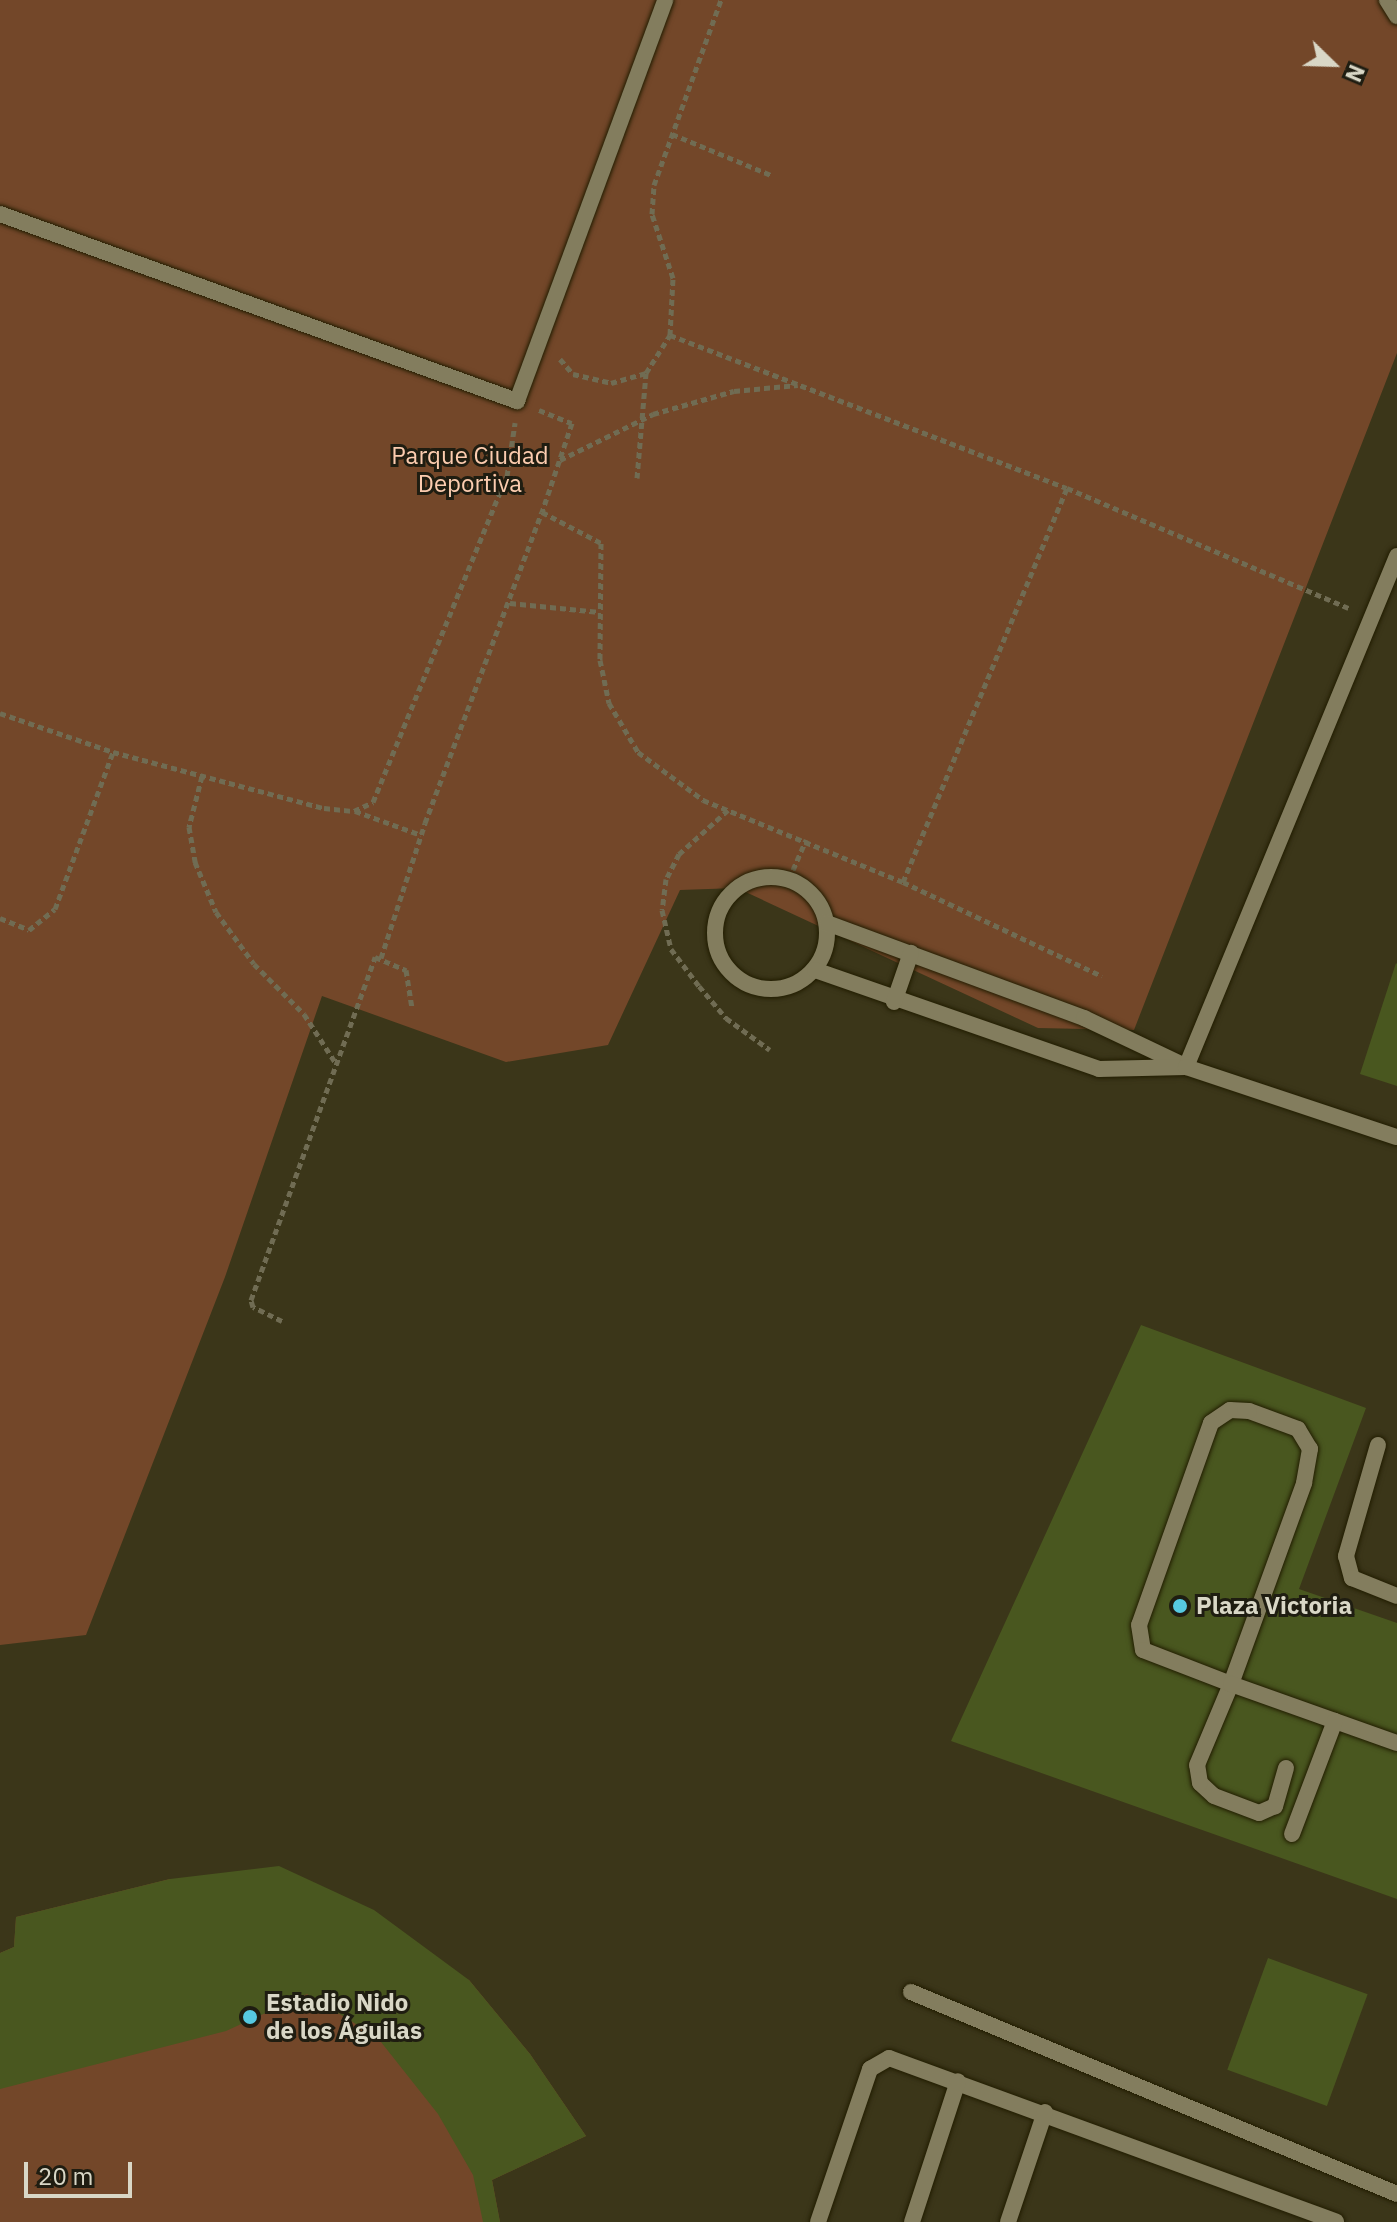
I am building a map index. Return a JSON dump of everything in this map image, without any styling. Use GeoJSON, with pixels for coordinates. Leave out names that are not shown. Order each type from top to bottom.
{"type":"FeatureCollection","features":[{"type":"Feature","properties":{"kind":"street"},"geometry":{"type":"LineString","coordinates":[[0,214],[517,401],[665,0]]}},
{"type":"Feature","properties":{"kind":"street"},"geometry":{"type":"LineString","coordinates":[[1387,0],[1397,16]]}},
{"type":"Feature","properties":{"kind":"street"},"geometry":{"type":"LineString","coordinates":[[1186,1067],[1397,556]]}},
{"type":"Feature","properties":{"kind":"street"},"geometry":{"type":"LineString","coordinates":[[759,877],[789,879],[814,896],[827,923],[826,945],[815,970],[779,990],[755,988],[729,973],[715,946],[716,916],[732,891],[759,877]]}},
{"type":"Feature","properties":{"kind":"street"},"geometry":{"type":"LineString","coordinates":[[827,923],[1112,1029],[1186,1067],[1397,1137]]}},
{"type":"Feature","properties":{"kind":"street"},"geometry":{"type":"LineString","coordinates":[[894,1002],[911,953]]}},
{"type":"Feature","properties":{"kind":"street"},"geometry":{"type":"LineString","coordinates":[[815,970],[894,1002],[1099,1069],[1186,1067]]}},
{"type":"Feature","properties":{"kind":"street"},"geometry":{"type":"LineString","coordinates":[[1286,1768],[1275,1806],[1259,1813],[1214,1796],[1200,1783],[1197,1765],[1231,1684],[1304,1483],[1310,1449],[1298,1429],[1249,1411],[1230,1410],[1211,1423],[1139,1625],[1143,1650],[1231,1684],[1397,1743]]}},
{"type":"Feature","properties":{"kind":"street"},"geometry":{"type":"LineString","coordinates":[[1378,1445],[1346,1556],[1352,1578],[1397,1596]]}},
{"type":"Feature","properties":{"kind":"street"},"geometry":{"type":"LineString","coordinates":[[1292,1834],[1335,1721]]}},
{"type":"Feature","properties":{"kind":"street"},"geometry":{"type":"LineString","coordinates":[[911,1992],[1397,2194]]}},
{"type":"Feature","properties":{"kind":"street"},"geometry":{"type":"LineString","coordinates":[[818,2222],[870,2069],[889,2058],[1045,2112],[1336,2222]]}},
{"type":"Feature","properties":{"kind":"street"},"geometry":{"type":"LineString","coordinates":[[912,2222],[958,2081]]}},
{"type":"Feature","properties":{"kind":"street"},"geometry":{"type":"LineString","coordinates":[[1008,2222],[1045,2112]]}},
{"type":"Feature","properties":{"kind":"path"},"geometry":{"type":"LineString","coordinates":[[637,478],[646,373],[670,335],[673,278],[652,214],[654,185],[721,0]]}},
{"type":"Feature","properties":{"kind":"path"},"geometry":{"type":"LineString","coordinates":[[672,134],[771,175]]}},
{"type":"Feature","properties":{"kind":"path"},"geometry":{"type":"LineString","coordinates":[[670,335],[1067,488],[1371,618]]}},
{"type":"Feature","properties":{"kind":"path"},"geometry":{"type":"LineString","coordinates":[[540,337],[573,374],[611,383],[646,373]]}},
{"type":"Feature","properties":{"kind":"path"},"geometry":{"type":"LineString","coordinates":[[560,460],[640,421],[734,391],[803,385]]}},
{"type":"Feature","properties":{"kind":"path"},"geometry":{"type":"LineString","coordinates":[[354,811],[373,802],[383,786],[507,476],[517,401],[572,423],[510,603],[421,835],[381,958]]}},
{"type":"Feature","properties":{"kind":"path"},"geometry":{"type":"LineString","coordinates":[[903,882],[1067,488]]}},
{"type":"Feature","properties":{"kind":"path"},"geometry":{"type":"LineString","coordinates":[[542,512],[601,543],[600,660],[609,703],[638,752],[703,800],[903,882],[1102,976]]}},
{"type":"Feature","properties":{"kind":"path"},"geometry":{"type":"LineString","coordinates":[[510,603],[600,612]]}},
{"type":"Feature","properties":{"kind":"path"},"geometry":{"type":"LineString","coordinates":[[0,713],[113,752],[324,808],[354,811],[421,835]]}},
{"type":"Feature","properties":{"kind":"path"},"geometry":{"type":"LineString","coordinates":[[0,918],[29,930],[55,909],[113,752]]}},
{"type":"Feature","properties":{"kind":"path"},"geometry":{"type":"LineString","coordinates":[[202,776],[189,827],[195,862],[216,912],[254,964],[304,1014],[335,1063]]}},
{"type":"Feature","properties":{"kind":"path"},"geometry":{"type":"LineString","coordinates":[[728,810],[679,854],[666,879],[662,910],[671,949],[699,986],[726,1018],[770,1050]]}},
{"type":"Feature","properties":{"kind":"path"},"geometry":{"type":"LineString","coordinates":[[789,879],[806,840]]}},
{"type":"Feature","properties":{"kind":"path"},"geometry":{"type":"LineString","coordinates":[[282,1321],[253,1307],[251,1300],[371,961],[381,958],[406,970],[412,1009]]}},
{"type":"Feature","properties":{"kind":"green space","name":"Parque Ciudad Deportiva"},"geometry":{"type":"Polygon","coordinates":[[[0,0],[1397,0],[1397,353],[1134,1030],[1038,1028],[737,888],[680,890],[608,1045],[506,1062],[322,996],[225,1277],[86,1635],[0,1645],[0,0]]]}},
{"type":"Feature","properties":{"kind":"green space","name":"Estadio Nido de los Águilas"},"geometry":{"type":"Polygon","coordinates":[[[170,1879],[469,1980],[530,2054],[586,2136],[492,2180],[500,2222],[0,2222],[0,1953],[14,1947],[16,1917],[170,1879]]]}},
{"type":"Feature","properties":{"kind":"building"},"geometry":{"type":"Polygon","coordinates":[[[1397,964],[1397,1086],[1360,1074],[1397,964]]]}},
{"type":"Feature","properties":{"kind":"building","name":"Plaza Victoria"},"geometry":{"type":"Polygon","coordinates":[[[1141,1325],[1366,1408],[1299,1589],[1397,1623],[1397,1899],[951,1741],[1141,1325]]]}},
{"type":"Feature","properties":{"kind":"building"},"geometry":{"type":"Polygon","coordinates":[[[279,1866],[374,1910],[469,1980],[530,2054],[586,2136],[492,2180],[500,2222],[483,2222],[473,2175],[438,2114],[377,2037],[307,1994],[226,2031],[0,2089],[0,1953],[14,1947],[16,1917],[170,1879],[279,1866]]]}},
{"type":"Feature","properties":{"kind":"building"},"geometry":{"type":"Polygon","coordinates":[[[1268,1958],[1368,1994],[1327,2106],[1227,2070],[1268,1958]]]}},
{"type":"Feature","properties":{"kind":"place","name":"Plaza Victoria"},"geometry":{"type":"Point","coordinates":[1180,1606]}},
{"type":"Feature","properties":{"kind":"place","name":"Estadio Nido de los Águilas"},"geometry":{"type":"Point","coordinates":[250,2017]}}]}
